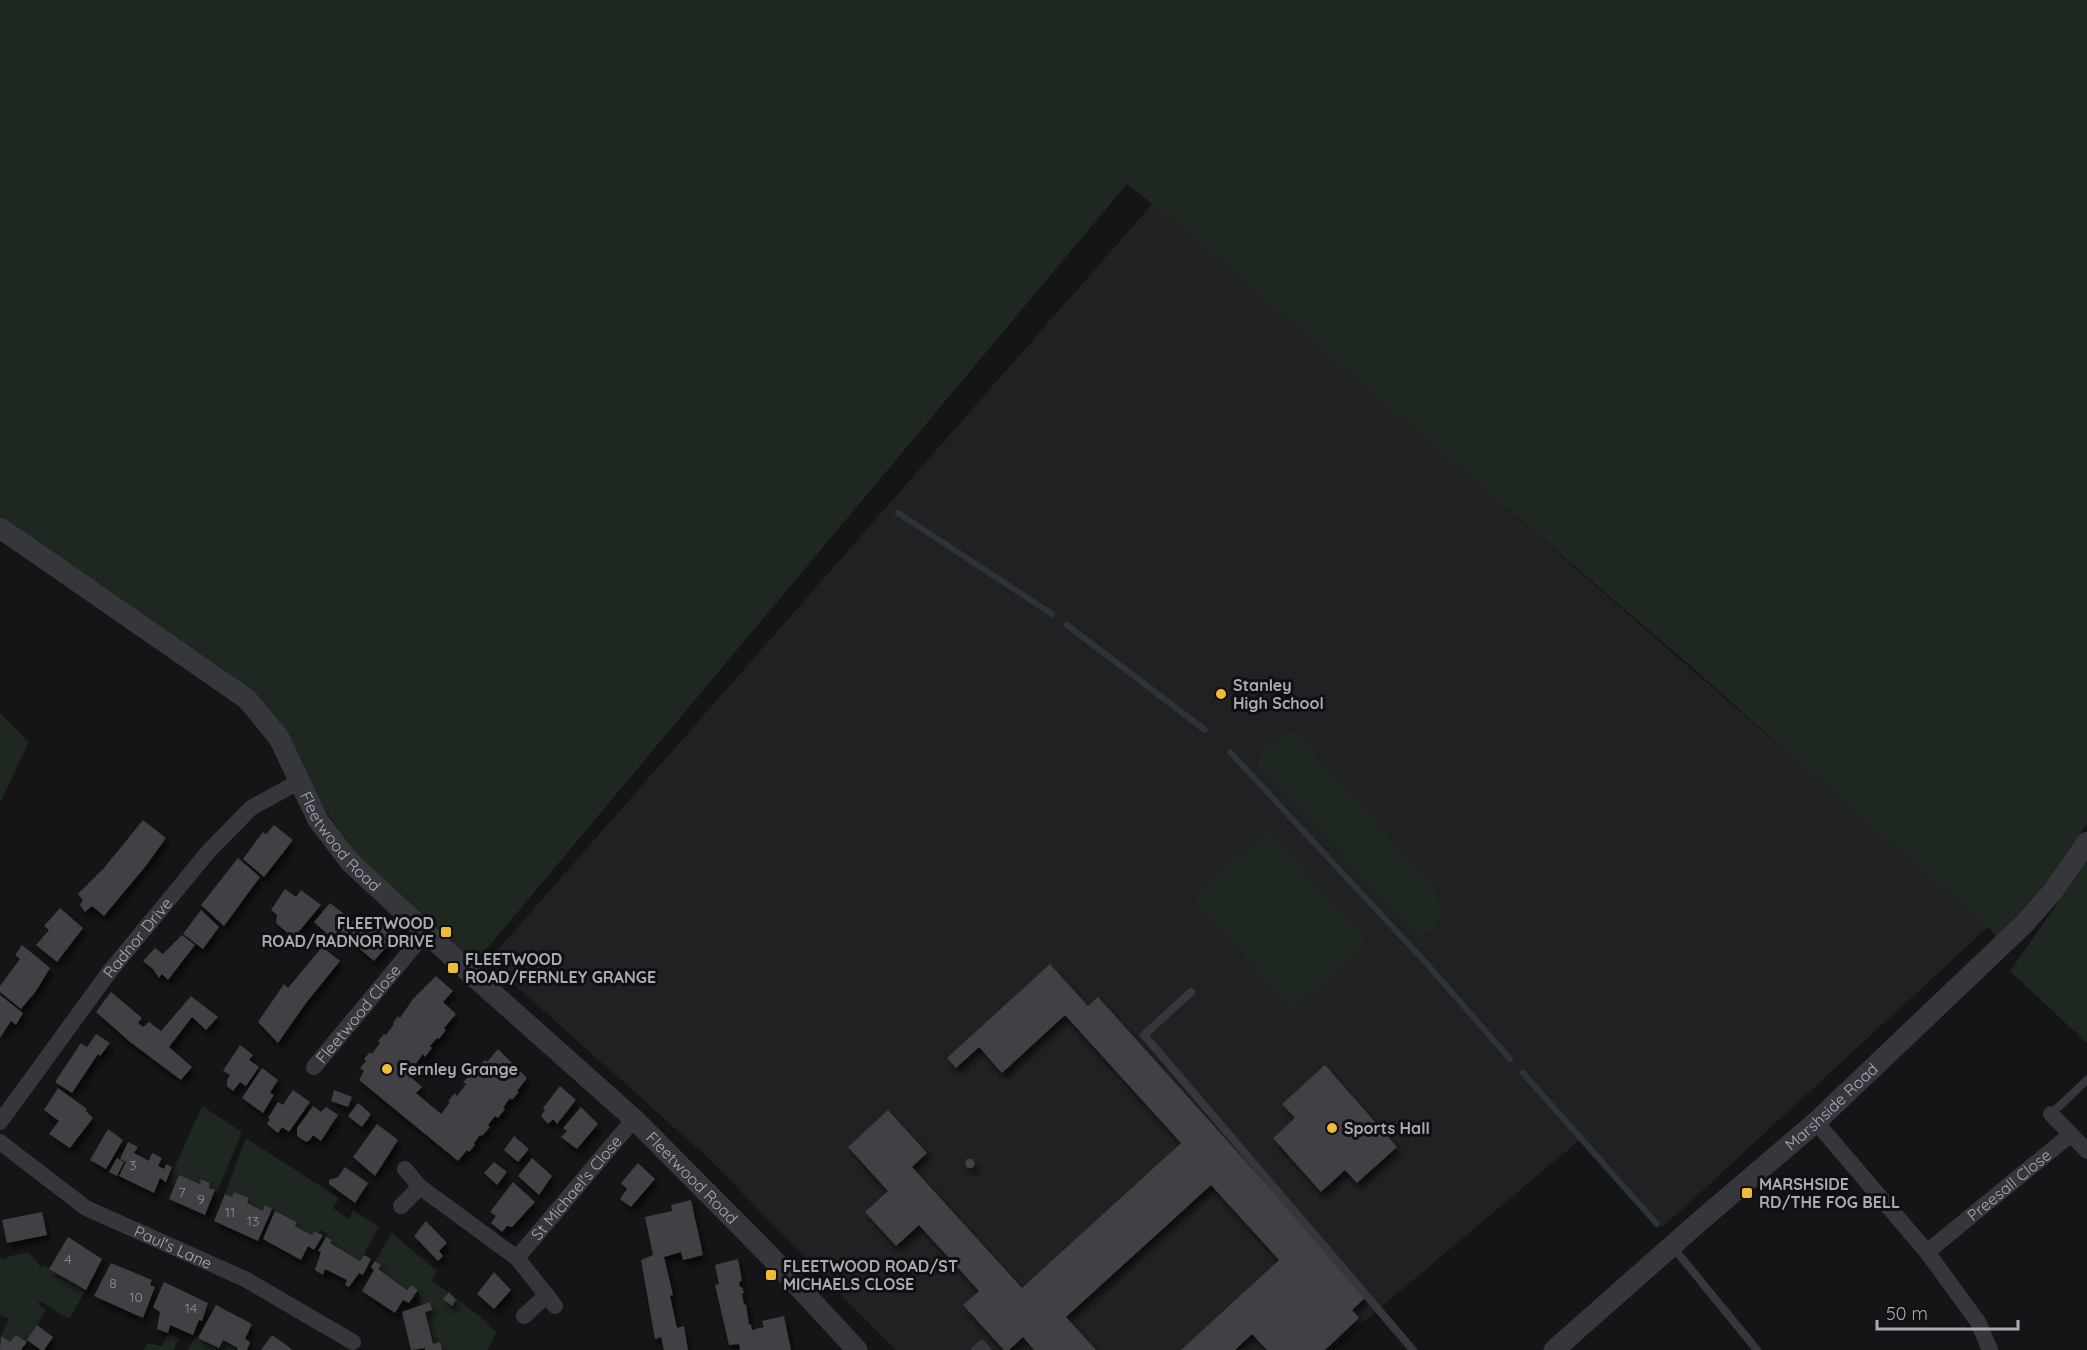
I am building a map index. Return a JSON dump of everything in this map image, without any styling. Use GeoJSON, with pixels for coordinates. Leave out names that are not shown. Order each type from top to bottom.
{"type":"FeatureCollection","features":[{"type":"Feature","properties":{"kind":"street","name":"Fleetwood Road"},"geometry":{"type":"LineString","coordinates":[[0,528],[248,699],[279,738],[318,820],[349,861],[634,1119],[768,1254],[857,1350]]}},
{"type":"Feature","properties":{"kind":"street","name":"Radnor Drive"},"geometry":{"type":"LineString","coordinates":[[0,1122],[110,971],[208,852],[251,808],[300,780]]}},
{"type":"Feature","properties":{"kind":"street","name":"Marshside Road"},"geometry":{"type":"LineString","coordinates":[[1554,1350],[1816,1122],[2023,925],[2053,891],[2087,842]]}},
{"type":"Feature","properties":{"kind":"street","name":"Fleetwood Close"},"geometry":{"type":"LineString","coordinates":[[314,1067],[426,932]]}},
{"type":"Feature","properties":{"kind":"street"},"geometry":{"type":"LineString","coordinates":[[2051,1114],[2087,1151]]}},
{"type":"Feature","properties":{"kind":"street","name":"St Michael's Close"},"geometry":{"type":"LineString","coordinates":[[517,1258],[634,1119]]}},
{"type":"Feature","properties":{"kind":"street"},"geometry":{"type":"LineString","coordinates":[[1816,1122],[1928,1252],[1978,1322],[1990,1350]]}},
{"type":"Feature","properties":{"kind":"street","name":"Preesall Close"},"geometry":{"type":"LineString","coordinates":[[1928,1252],[2070,1135]]}},
{"type":"Feature","properties":{"kind":"street","name":"Paul's Lane"},"geometry":{"type":"LineString","coordinates":[[0,1142],[86,1208],[245,1279],[353,1342]]}},
{"type":"Feature","properties":{"kind":"street"},"geometry":{"type":"LineString","coordinates":[[405,1168],[420,1187],[517,1258],[551,1301],[524,1316]]}},
{"type":"Feature","properties":{"kind":"street"},"geometry":{"type":"LineString","coordinates":[[401,1206],[420,1187]]}},
{"type":"Feature","properties":{"kind":"lane"},"geometry":{"type":"LineString","coordinates":[[1191,992],[1144,1035],[1413,1350]]}},
{"type":"Feature","properties":{"kind":"lane"},"geometry":{"type":"LineString","coordinates":[[2051,1114],[2087,1080]]}},
{"type":"Feature","properties":{"kind":"lane"},"geometry":{"type":"LineString","coordinates":[[1672,1245],[1757,1350]]}},
{"type":"Feature","properties":{"kind":"lane"},"geometry":{"type":"LineString","coordinates":[[975,1350],[982,1344],[987,1350]]}},
{"type":"Feature","properties":{"kind":"shaded area"},"geometry":{"type":"Polygon","coordinates":[[[0,0],[2087,0],[2087,824],[2047,881],[1998,938],[1694,669],[1185,230],[1127,184],[474,964],[359,857],[326,811],[286,734],[253,690],[0,516],[0,0]]]}},
{"type":"Feature","properties":{"kind":"shaded area","name":"Stanley High School"},"geometry":{"type":"Polygon","coordinates":[[[1154,202],[1988,927],[1663,1227],[1583,1137],[1330,1350],[895,1350],[706,1156],[488,961],[1154,202]]]}},
{"type":"Feature","properties":{"kind":"shaded area"},"geometry":{"type":"Polygon","coordinates":[[[0,713],[29,742],[0,803],[0,713]]]}},
{"type":"Feature","properties":{"kind":"shaded area"},"geometry":{"type":"Polygon","coordinates":[[[1289,733],[1299,736],[1437,891],[1441,913],[1436,926],[1431,931],[1417,936],[1257,764],[1269,744],[1289,733]]]}},
{"type":"Feature","properties":{"kind":"shaded area"},"geometry":{"type":"Polygon","coordinates":[[[1268,830],[1368,944],[1292,1011],[1192,897],[1268,830]]]}},
{"type":"Feature","properties":{"kind":"shaded area"},"geometry":{"type":"Polygon","coordinates":[[[2087,861],[2087,1043],[2010,971],[2087,861]]]}},
{"type":"Feature","properties":{"kind":"shaded area"},"geometry":{"type":"Polygon","coordinates":[[[202,1106],[242,1132],[217,1192],[209,1188],[210,1183],[202,1179],[200,1184],[179,1175],[175,1185],[168,1182],[202,1106]]]}},
{"type":"Feature","properties":{"kind":"shaded area"},"geometry":{"type":"Polygon","coordinates":[[[246,1138],[339,1198],[333,1208],[348,1219],[353,1211],[379,1227],[360,1261],[330,1243],[332,1240],[326,1237],[328,1234],[320,1230],[318,1233],[314,1231],[312,1235],[295,1226],[297,1222],[266,1206],[263,1211],[225,1194],[246,1138]]]}},
{"type":"Feature","properties":{"kind":"shaded area"},"geometry":{"type":"Polygon","coordinates":[[[392,1233],[437,1271],[431,1280],[448,1292],[444,1298],[452,1305],[456,1300],[449,1293],[481,1317],[497,1333],[487,1350],[442,1350],[433,1344],[425,1312],[430,1302],[421,1304],[418,1290],[411,1285],[407,1290],[378,1269],[381,1265],[375,1261],[392,1233]]]}},
{"type":"Feature","properties":{"kind":"shaded area"},"geometry":{"type":"Polygon","coordinates":[[[29,1252],[41,1268],[44,1265],[86,1290],[69,1319],[40,1301],[38,1304],[46,1310],[27,1342],[16,1335],[10,1342],[1,1336],[9,1319],[0,1315],[0,1257],[3,1260],[29,1252]]]}},
{"type":"Feature","properties":{"kind":"shaded area"},"geometry":{"type":"Polygon","coordinates":[[[168,1333],[178,1339],[174,1350],[143,1350],[148,1343],[162,1346],[168,1333]]]}},
{"type":"Feature","properties":{"kind":"shaded area"},"geometry":{"type":"Polygon","coordinates":[[[195,1336],[219,1348],[223,1340],[238,1348],[237,1350],[188,1350],[195,1336]]]}},
{"type":"Feature","properties":{"kind":"building"},"geometry":{"type":"Polygon","coordinates":[[[143,820],[166,838],[104,916],[92,906],[85,912],[80,905],[83,900],[78,894],[104,868],[143,820]]]}},
{"type":"Feature","properties":{"kind":"building"},"geometry":{"type":"Polygon","coordinates":[[[274,825],[293,840],[264,877],[243,859],[263,832],[266,834],[274,825]]]}},
{"type":"Feature","properties":{"kind":"building"},"geometry":{"type":"Polygon","coordinates":[[[238,858],[260,877],[224,926],[201,905],[238,858]]]}},
{"type":"Feature","properties":{"kind":"building"},"geometry":{"type":"Polygon","coordinates":[[[285,889],[296,897],[301,890],[321,905],[296,935],[291,936],[276,923],[277,915],[271,910],[285,889]]]}},
{"type":"Feature","properties":{"kind":"building"},"geometry":{"type":"Polygon","coordinates":[[[330,903],[353,921],[358,915],[373,928],[379,921],[396,936],[374,961],[342,934],[336,942],[314,922],[330,903]]]}},
{"type":"Feature","properties":{"kind":"building"},"geometry":{"type":"Polygon","coordinates":[[[60,908],[83,928],[57,962],[36,945],[49,930],[44,926],[60,908]]]}},
{"type":"Feature","properties":{"kind":"building"},"geometry":{"type":"Polygon","coordinates":[[[201,910],[219,927],[203,949],[183,934],[201,910]]]}},
{"type":"Feature","properties":{"kind":"building"},"geometry":{"type":"Polygon","coordinates":[[[182,935],[195,945],[168,980],[162,974],[159,978],[143,961],[155,948],[163,954],[182,935]]]}},
{"type":"Feature","properties":{"kind":"building"},"geometry":{"type":"Polygon","coordinates":[[[22,945],[50,968],[36,991],[21,1009],[0,992],[0,986],[20,959],[15,955],[22,945]]]}},
{"type":"Feature","properties":{"kind":"building"},"geometry":{"type":"Polygon","coordinates":[[[322,947],[340,961],[278,1043],[258,1022],[284,984],[288,988],[322,947]]]}},
{"type":"Feature","properties":{"kind":"building"},"geometry":{"type":"Polygon","coordinates":[[[1050,964],[1088,1006],[1098,997],[1367,1296],[1352,1310],[1359,1318],[1325,1350],[1267,1350],[1252,1334],[1235,1350],[1181,1350],[1279,1260],[1211,1185],[1066,1317],[1096,1350],[1034,1350],[1023,1337],[1009,1350],[1004,1350],[963,1305],[979,1291],[919,1225],[896,1246],[865,1212],[888,1191],[848,1147],[888,1110],[927,1153],[912,1167],[1022,1288],[1181,1143],[1065,1015],[1002,1073],[979,1047],[956,1068],[947,1058],[1050,964]]]}},
{"type":"Feature","properties":{"kind":"building","name":"Fernley Grange"},"geometry":{"type":"Polygon","coordinates":[[[436,976],[453,991],[443,1002],[456,1014],[444,1028],[446,1030],[439,1039],[437,1038],[430,1046],[432,1048],[425,1057],[423,1054],[410,1072],[408,1070],[406,1073],[422,1087],[416,1093],[441,1114],[450,1102],[448,1101],[455,1093],[457,1096],[466,1084],[463,1082],[469,1076],[473,1078],[481,1068],[479,1066],[485,1060],[487,1062],[498,1049],[527,1078],[517,1091],[519,1092],[512,1100],[510,1098],[498,1118],[495,1116],[488,1125],[490,1127],[482,1136],[480,1135],[469,1152],[467,1150],[458,1161],[359,1080],[364,1071],[360,1068],[366,1061],[364,1059],[370,1052],[372,1054],[380,1043],[378,1041],[384,1034],[386,1035],[398,1016],[400,1018],[413,999],[436,976]]]}},
{"type":"Feature","properties":{"kind":"building"},"geometry":{"type":"Polygon","coordinates":[[[111,992],[142,1018],[138,1023],[143,1027],[149,1022],[161,1031],[191,996],[218,1017],[206,1030],[192,1017],[169,1047],[192,1067],[181,1080],[130,1042],[96,1012],[111,992]]]}},
{"type":"Feature","properties":{"kind":"building"},"geometry":{"type":"Polygon","coordinates":[[[0,995],[23,1013],[16,1025],[11,1021],[0,1038],[0,995]]]}},
{"type":"Feature","properties":{"kind":"building"},"geometry":{"type":"Polygon","coordinates":[[[96,1034],[110,1043],[100,1056],[98,1054],[72,1093],[55,1082],[81,1043],[87,1047],[96,1034]]]}},
{"type":"Feature","properties":{"kind":"building"},"geometry":{"type":"Polygon","coordinates":[[[240,1045],[253,1055],[249,1060],[259,1067],[246,1086],[240,1082],[233,1091],[227,1086],[230,1075],[223,1071],[240,1045]]]}},
{"type":"Feature","properties":{"kind":"building","name":"Sports Hall"},"geometry":{"type":"Polygon","coordinates":[[[1325,1065],[1397,1147],[1357,1183],[1345,1170],[1321,1192],[1273,1138],[1295,1118],[1282,1104],[1325,1065]]]}},
{"type":"Feature","properties":{"kind":"building"},"geometry":{"type":"Polygon","coordinates":[[[262,1068],[278,1080],[270,1093],[274,1095],[263,1113],[242,1098],[262,1068]]]}},
{"type":"Feature","properties":{"kind":"building"},"geometry":{"type":"Polygon","coordinates":[[[560,1086],[576,1100],[557,1124],[553,1119],[548,1124],[541,1116],[545,1110],[543,1108],[560,1086]]]}},
{"type":"Feature","properties":{"kind":"building"},"geometry":{"type":"Polygon","coordinates":[[[58,1088],[87,1109],[86,1111],[93,1118],[70,1148],[49,1134],[59,1121],[44,1110],[58,1088]]]}},
{"type":"Feature","properties":{"kind":"building"},"geometry":{"type":"Polygon","coordinates":[[[293,1090],[310,1102],[289,1132],[282,1127],[278,1133],[267,1124],[270,1119],[268,1118],[278,1102],[283,1105],[293,1090]]]}},
{"type":"Feature","properties":{"kind":"building"},"geometry":{"type":"Polygon","coordinates":[[[334,1090],[352,1097],[348,1107],[331,1101],[334,1090]]]}},
{"type":"Feature","properties":{"kind":"building"},"geometry":{"type":"Polygon","coordinates":[[[358,1103],[371,1114],[362,1127],[348,1116],[358,1103]]]}},
{"type":"Feature","properties":{"kind":"building"},"geometry":{"type":"Polygon","coordinates":[[[313,1106],[321,1112],[326,1107],[338,1115],[321,1141],[313,1135],[306,1142],[297,1136],[297,1128],[313,1106]]]}},
{"type":"Feature","properties":{"kind":"building"},"geometry":{"type":"Polygon","coordinates":[[[581,1107],[598,1124],[577,1149],[561,1137],[567,1131],[563,1128],[581,1107]]]}},
{"type":"Feature","properties":{"kind":"building"},"geometry":{"type":"Polygon","coordinates":[[[377,1124],[398,1140],[375,1176],[353,1157],[377,1124]]]}},
{"type":"Feature","properties":{"kind":"building"},"geometry":{"type":"Polygon","coordinates":[[[108,1129],[123,1140],[106,1169],[90,1160],[108,1129]]]}},
{"type":"Feature","properties":{"kind":"building"},"geometry":{"type":"Polygon","coordinates":[[[514,1136],[529,1149],[518,1162],[504,1150],[514,1136]]]}},
{"type":"Feature","properties":{"kind":"building"},"geometry":{"type":"Polygon","coordinates":[[[128,1142],[138,1147],[134,1153],[149,1161],[152,1153],[162,1158],[158,1166],[164,1169],[166,1164],[172,1167],[166,1182],[160,1178],[154,1193],[119,1176],[126,1162],[120,1159],[128,1142]]]}},
{"type":"Feature","properties":{"kind":"building"},"geometry":{"type":"Polygon","coordinates":[[[117,1158],[124,1162],[117,1176],[109,1172],[117,1158]]]}},
{"type":"Feature","properties":{"kind":"building"},"geometry":{"type":"Polygon","coordinates":[[[532,1158],[552,1176],[539,1195],[518,1176],[532,1158]]]}},
{"type":"Feature","properties":{"kind":"building"},"geometry":{"type":"Polygon","coordinates":[[[967,1159],[972,1159],[975,1163],[973,1168],[967,1168],[965,1163],[967,1159]]]}},
{"type":"Feature","properties":{"kind":"building"},"geometry":{"type":"Polygon","coordinates":[[[494,1162],[507,1172],[497,1185],[484,1173],[494,1162]]]}},
{"type":"Feature","properties":{"kind":"building"},"geometry":{"type":"Polygon","coordinates":[[[638,1163],[655,1179],[631,1207],[620,1199],[627,1189],[621,1183],[638,1163]]]}},
{"type":"Feature","properties":{"kind":"building"},"geometry":{"type":"Polygon","coordinates":[[[345,1167],[368,1183],[355,1203],[329,1184],[329,1180],[338,1177],[345,1167]]]}},
{"type":"Feature","properties":{"kind":"building"},"geometry":{"type":"Polygon","coordinates":[[[179,1175],[200,1184],[201,1179],[210,1183],[209,1188],[215,1190],[205,1215],[169,1199],[179,1175]]]}},
{"type":"Feature","properties":{"kind":"building"},"geometry":{"type":"Polygon","coordinates":[[[513,1182],[535,1202],[512,1227],[507,1226],[502,1232],[491,1223],[496,1216],[490,1212],[513,1182]]]}},
{"type":"Feature","properties":{"kind":"building"},"geometry":{"type":"Polygon","coordinates":[[[234,1192],[249,1198],[247,1203],[263,1211],[265,1205],[272,1209],[258,1241],[214,1221],[225,1194],[232,1197],[234,1192]]]}},
{"type":"Feature","properties":{"kind":"building"},"geometry":{"type":"Polygon","coordinates":[[[691,1200],[703,1255],[683,1260],[681,1252],[664,1257],[673,1295],[670,1296],[677,1328],[684,1326],[688,1350],[664,1350],[661,1337],[655,1339],[641,1260],[653,1255],[645,1217],[672,1211],[671,1205],[691,1200]]]}},
{"type":"Feature","properties":{"kind":"building"},"geometry":{"type":"Polygon","coordinates":[[[275,1211],[297,1222],[295,1226],[312,1235],[314,1231],[323,1235],[314,1250],[308,1246],[301,1260],[263,1239],[275,1211]]]}},
{"type":"Feature","properties":{"kind":"building"},"geometry":{"type":"Polygon","coordinates":[[[42,1212],[47,1235],[7,1243],[2,1220],[42,1212]]]}},
{"type":"Feature","properties":{"kind":"building"},"geometry":{"type":"Polygon","coordinates":[[[426,1221],[447,1243],[439,1251],[443,1256],[438,1261],[414,1236],[426,1221]]]}},
{"type":"Feature","properties":{"kind":"building"},"geometry":{"type":"Polygon","coordinates":[[[68,1237],[102,1259],[86,1290],[49,1269],[68,1237]]]}},
{"type":"Feature","properties":{"kind":"building"},"geometry":{"type":"Polygon","coordinates":[[[326,1237],[332,1240],[330,1243],[360,1261],[364,1255],[371,1259],[363,1275],[359,1273],[349,1287],[345,1285],[347,1280],[325,1269],[323,1275],[315,1270],[321,1252],[318,1251],[326,1237]]]}},
{"type":"Feature","properties":{"kind":"building"},"geometry":{"type":"Polygon","coordinates":[[[738,1259],[742,1281],[739,1282],[744,1293],[742,1293],[749,1325],[751,1324],[752,1330],[764,1327],[762,1321],[784,1316],[791,1350],[740,1350],[739,1344],[729,1345],[715,1285],[719,1284],[715,1265],[738,1259]]]}},
{"type":"Feature","properties":{"kind":"building"},"geometry":{"type":"Polygon","coordinates":[[[375,1261],[381,1265],[378,1269],[407,1290],[411,1285],[418,1290],[409,1303],[403,1300],[395,1313],[362,1291],[374,1270],[371,1267],[375,1261]]]}},
{"type":"Feature","properties":{"kind":"building"},"geometry":{"type":"Polygon","coordinates":[[[111,1263],[152,1280],[150,1285],[155,1287],[143,1318],[94,1296],[111,1263]]]}},
{"type":"Feature","properties":{"kind":"building"},"geometry":{"type":"Polygon","coordinates":[[[494,1272],[511,1290],[494,1309],[477,1294],[494,1272]]]}},
{"type":"Feature","properties":{"kind":"building"},"geometry":{"type":"Polygon","coordinates":[[[164,1282],[208,1303],[202,1321],[199,1320],[193,1335],[170,1325],[168,1333],[157,1329],[160,1312],[153,1307],[164,1282]]]}},
{"type":"Feature","properties":{"kind":"building"},"geometry":{"type":"Polygon","coordinates":[[[449,1292],[456,1300],[452,1306],[443,1299],[449,1292]]]}},
{"type":"Feature","properties":{"kind":"building"},"geometry":{"type":"Polygon","coordinates":[[[430,1302],[432,1310],[425,1312],[433,1344],[440,1342],[442,1350],[425,1350],[425,1348],[411,1350],[402,1312],[430,1302]]]}},
{"type":"Feature","properties":{"kind":"building"},"geometry":{"type":"Polygon","coordinates":[[[216,1305],[252,1324],[245,1339],[250,1342],[247,1350],[237,1350],[238,1348],[223,1340],[219,1348],[198,1338],[216,1305]]]}},
{"type":"Feature","properties":{"kind":"building"},"geometry":{"type":"Polygon","coordinates":[[[37,1325],[53,1337],[44,1350],[27,1340],[37,1325]]]}},
{"type":"Feature","properties":{"kind":"building"},"geometry":{"type":"Polygon","coordinates":[[[16,1335],[27,1342],[21,1350],[0,1350],[1,1336],[10,1342],[16,1335]]]}},
{"type":"Feature","properties":{"kind":"building"},"geometry":{"type":"Polygon","coordinates":[[[272,1335],[289,1347],[292,1350],[261,1350],[272,1335]]]}},
{"type":"Feature","properties":{"kind":"waterway"},"geometry":{"type":"LineString","coordinates":[[898,513],[1052,614]]}},
{"type":"Feature","properties":{"kind":"waterway"},"geometry":{"type":"LineString","coordinates":[[1067,625],[1205,730]]}},
{"type":"Feature","properties":{"kind":"waterway"},"geometry":{"type":"LineString","coordinates":[[1230,752],[1427,964],[1510,1059]]}},
{"type":"Feature","properties":{"kind":"waterway"},"geometry":{"type":"LineString","coordinates":[[1523,1073],[1657,1224]]}},
{"type":"Feature","properties":{"kind":"place","name":"Stanley High School"},"geometry":{"type":"Point","coordinates":[1221,694]}},
{"type":"Feature","properties":{"kind":"place","name":"FLEETWOOD ROAD/RADNOR DRIVE"},"geometry":{"type":"Point","coordinates":[446,932]}},
{"type":"Feature","properties":{"kind":"place","name":"FLEETWOOD ROAD/FERNLEY GRANGE"},"geometry":{"type":"Point","coordinates":[453,968]}},
{"type":"Feature","properties":{"kind":"place","name":"Fernley Grange"},"geometry":{"type":"Point","coordinates":[387,1069]}},
{"type":"Feature","properties":{"kind":"place","name":"Sports Hall"},"geometry":{"type":"Point","coordinates":[1332,1128]}},
{"type":"Feature","properties":{"kind":"place","name":"MARSHSIDE RD/THE FOG BELL"},"geometry":{"type":"Point","coordinates":[1747,1193]}},
{"type":"Feature","properties":{"kind":"place","name":"FLEETWOOD ROAD/ST MICHAELS CLOSE"},"geometry":{"type":"Point","coordinates":[771,1275]}}]}
